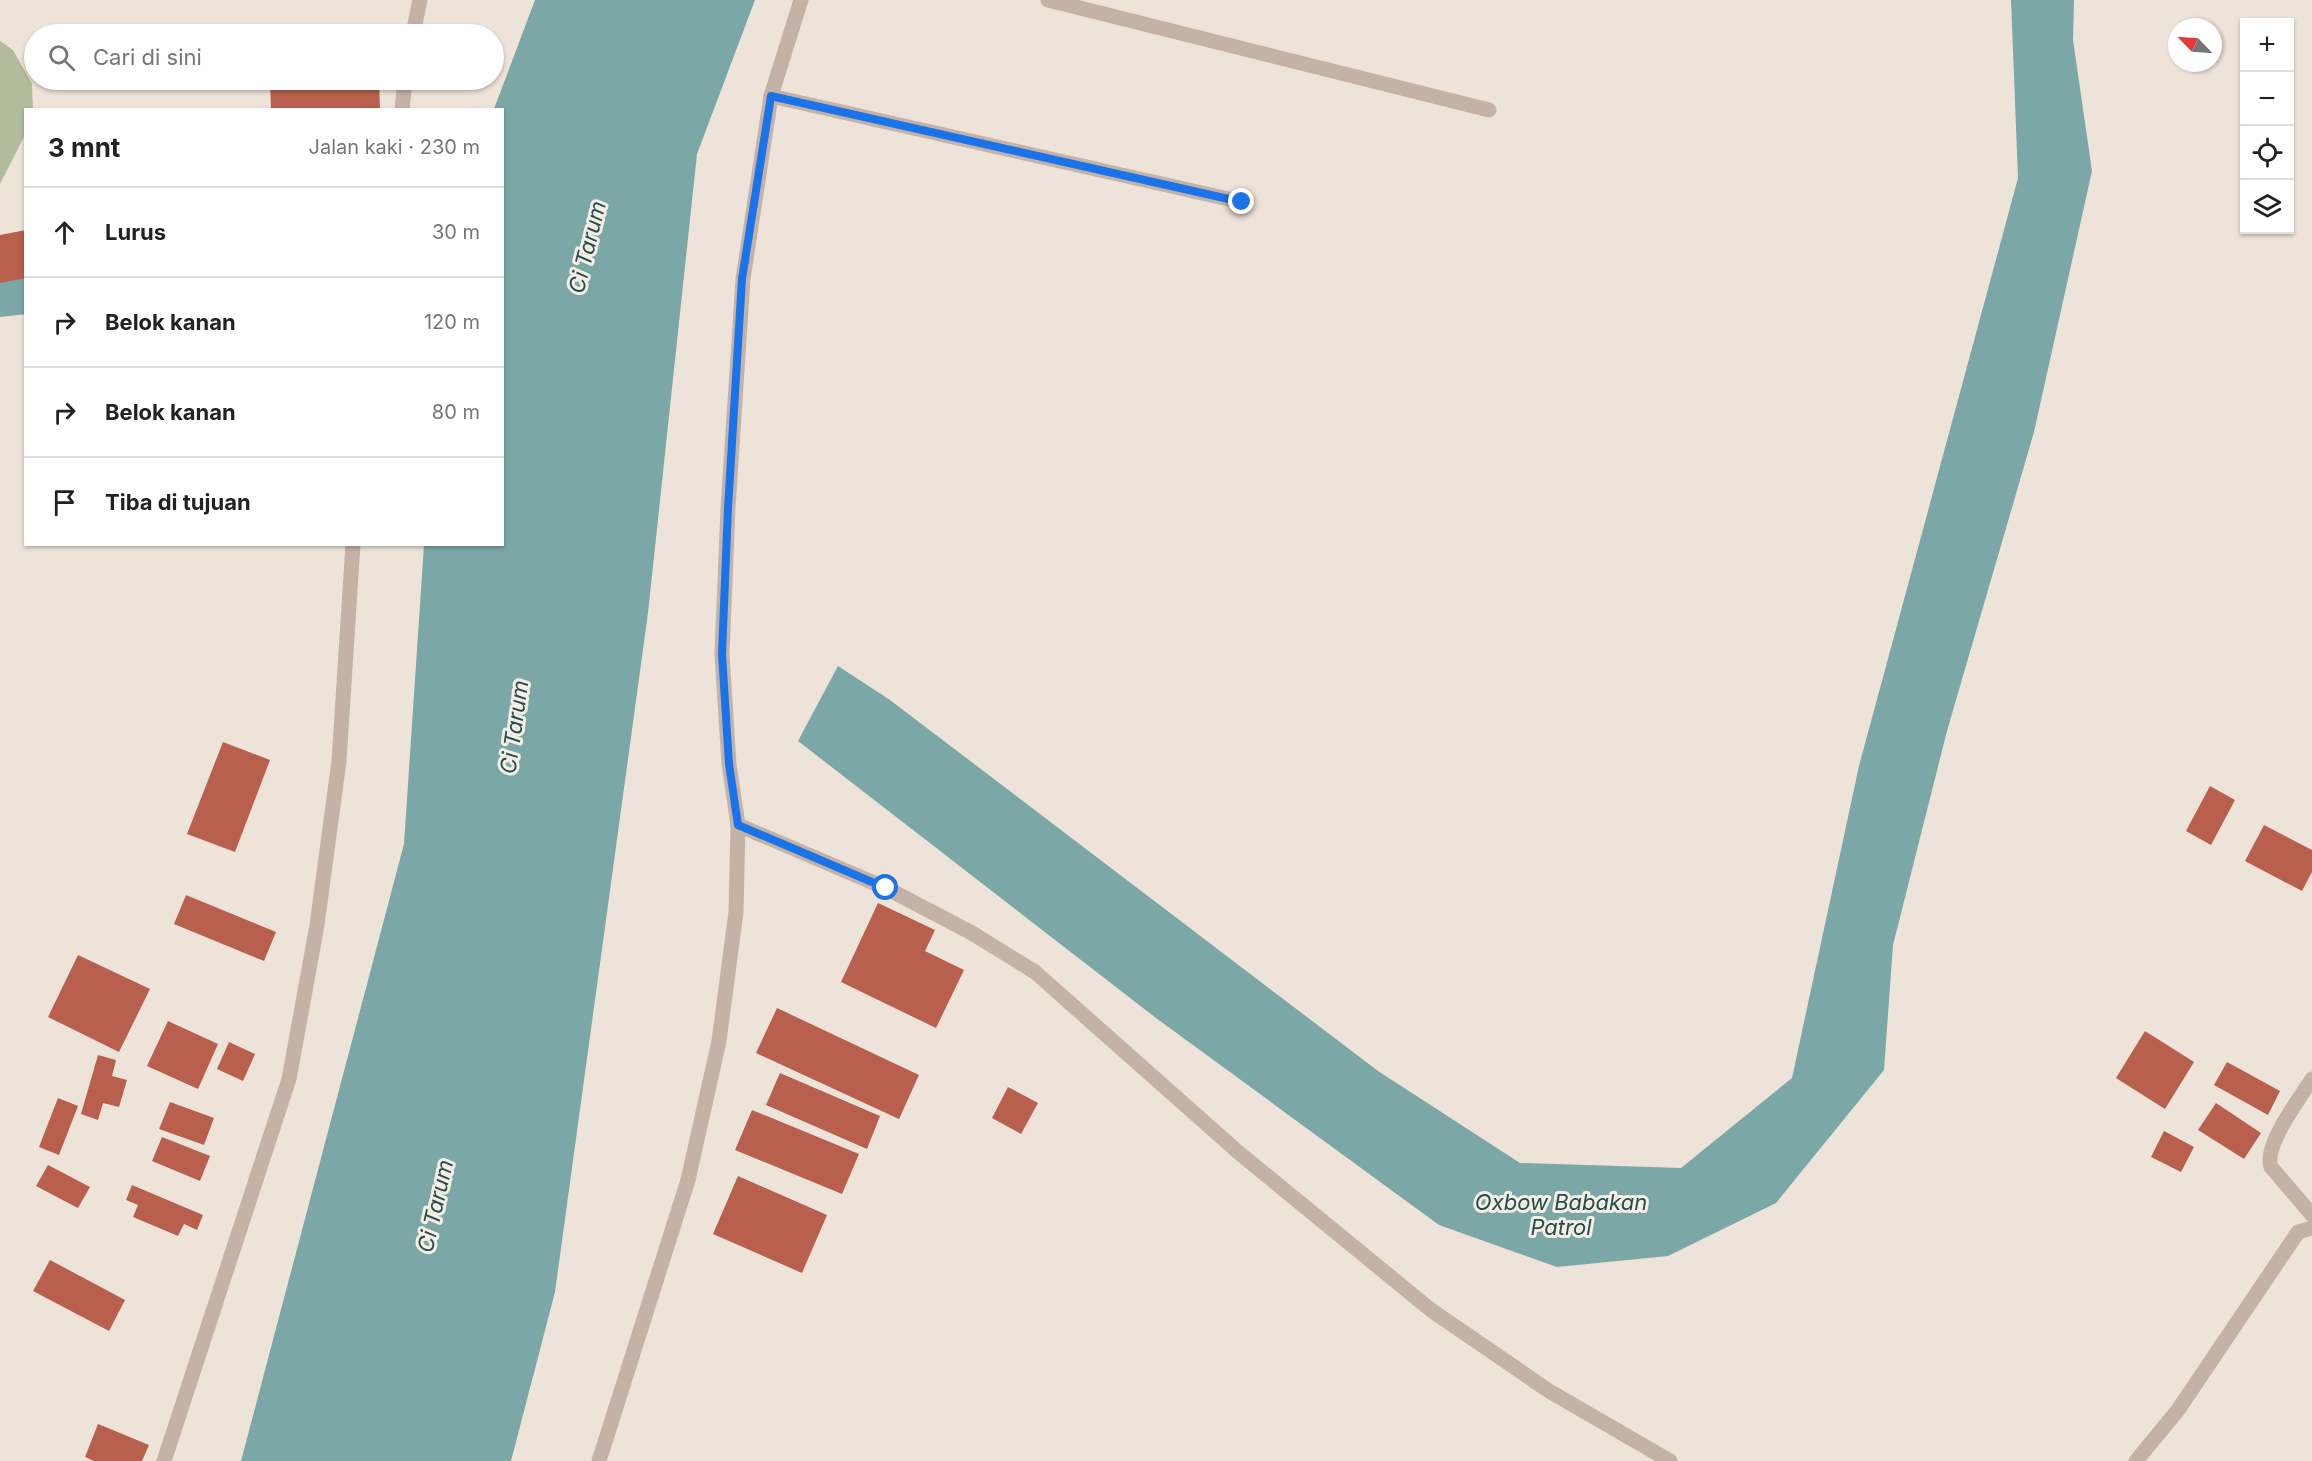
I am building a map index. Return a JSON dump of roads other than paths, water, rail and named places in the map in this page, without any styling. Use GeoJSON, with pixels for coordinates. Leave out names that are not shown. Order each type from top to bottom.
{"type":"FeatureCollection","features":[{"type":"Feature","properties":{"kind":"street"},"geometry":{"type":"LineString","coordinates":[[415,24],[420,0]]}},
{"type":"Feature","properties":{"kind":"street"},"geometry":{"type":"LineString","coordinates":[[599,1461],[688,1180],[719,1041],[736,912],[738,825],[729,764],[722,654],[742,279],[771,96],[801,0]]}},
{"type":"Feature","properties":{"kind":"street"},"geometry":{"type":"LineString","coordinates":[[1048,0],[1489,110]]}},
{"type":"Feature","properties":{"kind":"street"},"geometry":{"type":"LineString","coordinates":[[402,108],[404,90]]}},
{"type":"Feature","properties":{"kind":"street"},"geometry":{"type":"LineString","coordinates":[[771,96],[1242,202]]}},
{"type":"Feature","properties":{"kind":"street"},"geometry":{"type":"LineString","coordinates":[[164,1461],[290,1079],[317,925],[339,760],[353,546]]}},
{"type":"Feature","properties":{"kind":"street"},"geometry":{"type":"LineString","coordinates":[[738,825],[886,888],[972,933],[1035,972],[1238,1152],[1431,1310],[1550,1391],[1670,1461]]}},
{"type":"Feature","properties":{"kind":"street"},"geometry":{"type":"LineString","coordinates":[[2312,1079],[2274,1142],[2269,1162],[2312,1215]]}},
{"type":"Feature","properties":{"kind":"street"},"geometry":{"type":"LineString","coordinates":[[2136,1461],[2178,1410],[2298,1232],[2312,1228]]}},
{"type":"Feature","properties":{"kind":"water","name":"Ci Tarum"},"geometry":{"type":"Polygon","coordinates":[[[535,0],[755,0],[697,154],[648,613],[555,1292],[511,1461],[241,1461],[404,844],[424,546],[504,546],[504,108],[494,108],[501,90],[504,90],[504,82],[535,0]]]}},
{"type":"Feature","properties":{"kind":"water","name":"Oxbow Babakan Patrol"},"geometry":{"type":"Polygon","coordinates":[[[2011,0],[2074,0],[2073,40],[2092,171],[2034,432],[1947,731],[1893,945],[1884,1070],[1776,1203],[1668,1256],[1557,1267],[1439,1225],[1156,1018],[798,741],[838,666],[890,700],[1378,1071],[1520,1163],[1681,1168],[1792,1078],[1859,766],[2018,178],[2011,0]]]}},
{"type":"Feature","properties":{"kind":"waterway"},"geometry":{"type":"LineString","coordinates":[[0,295],[24,292]]}}]}
